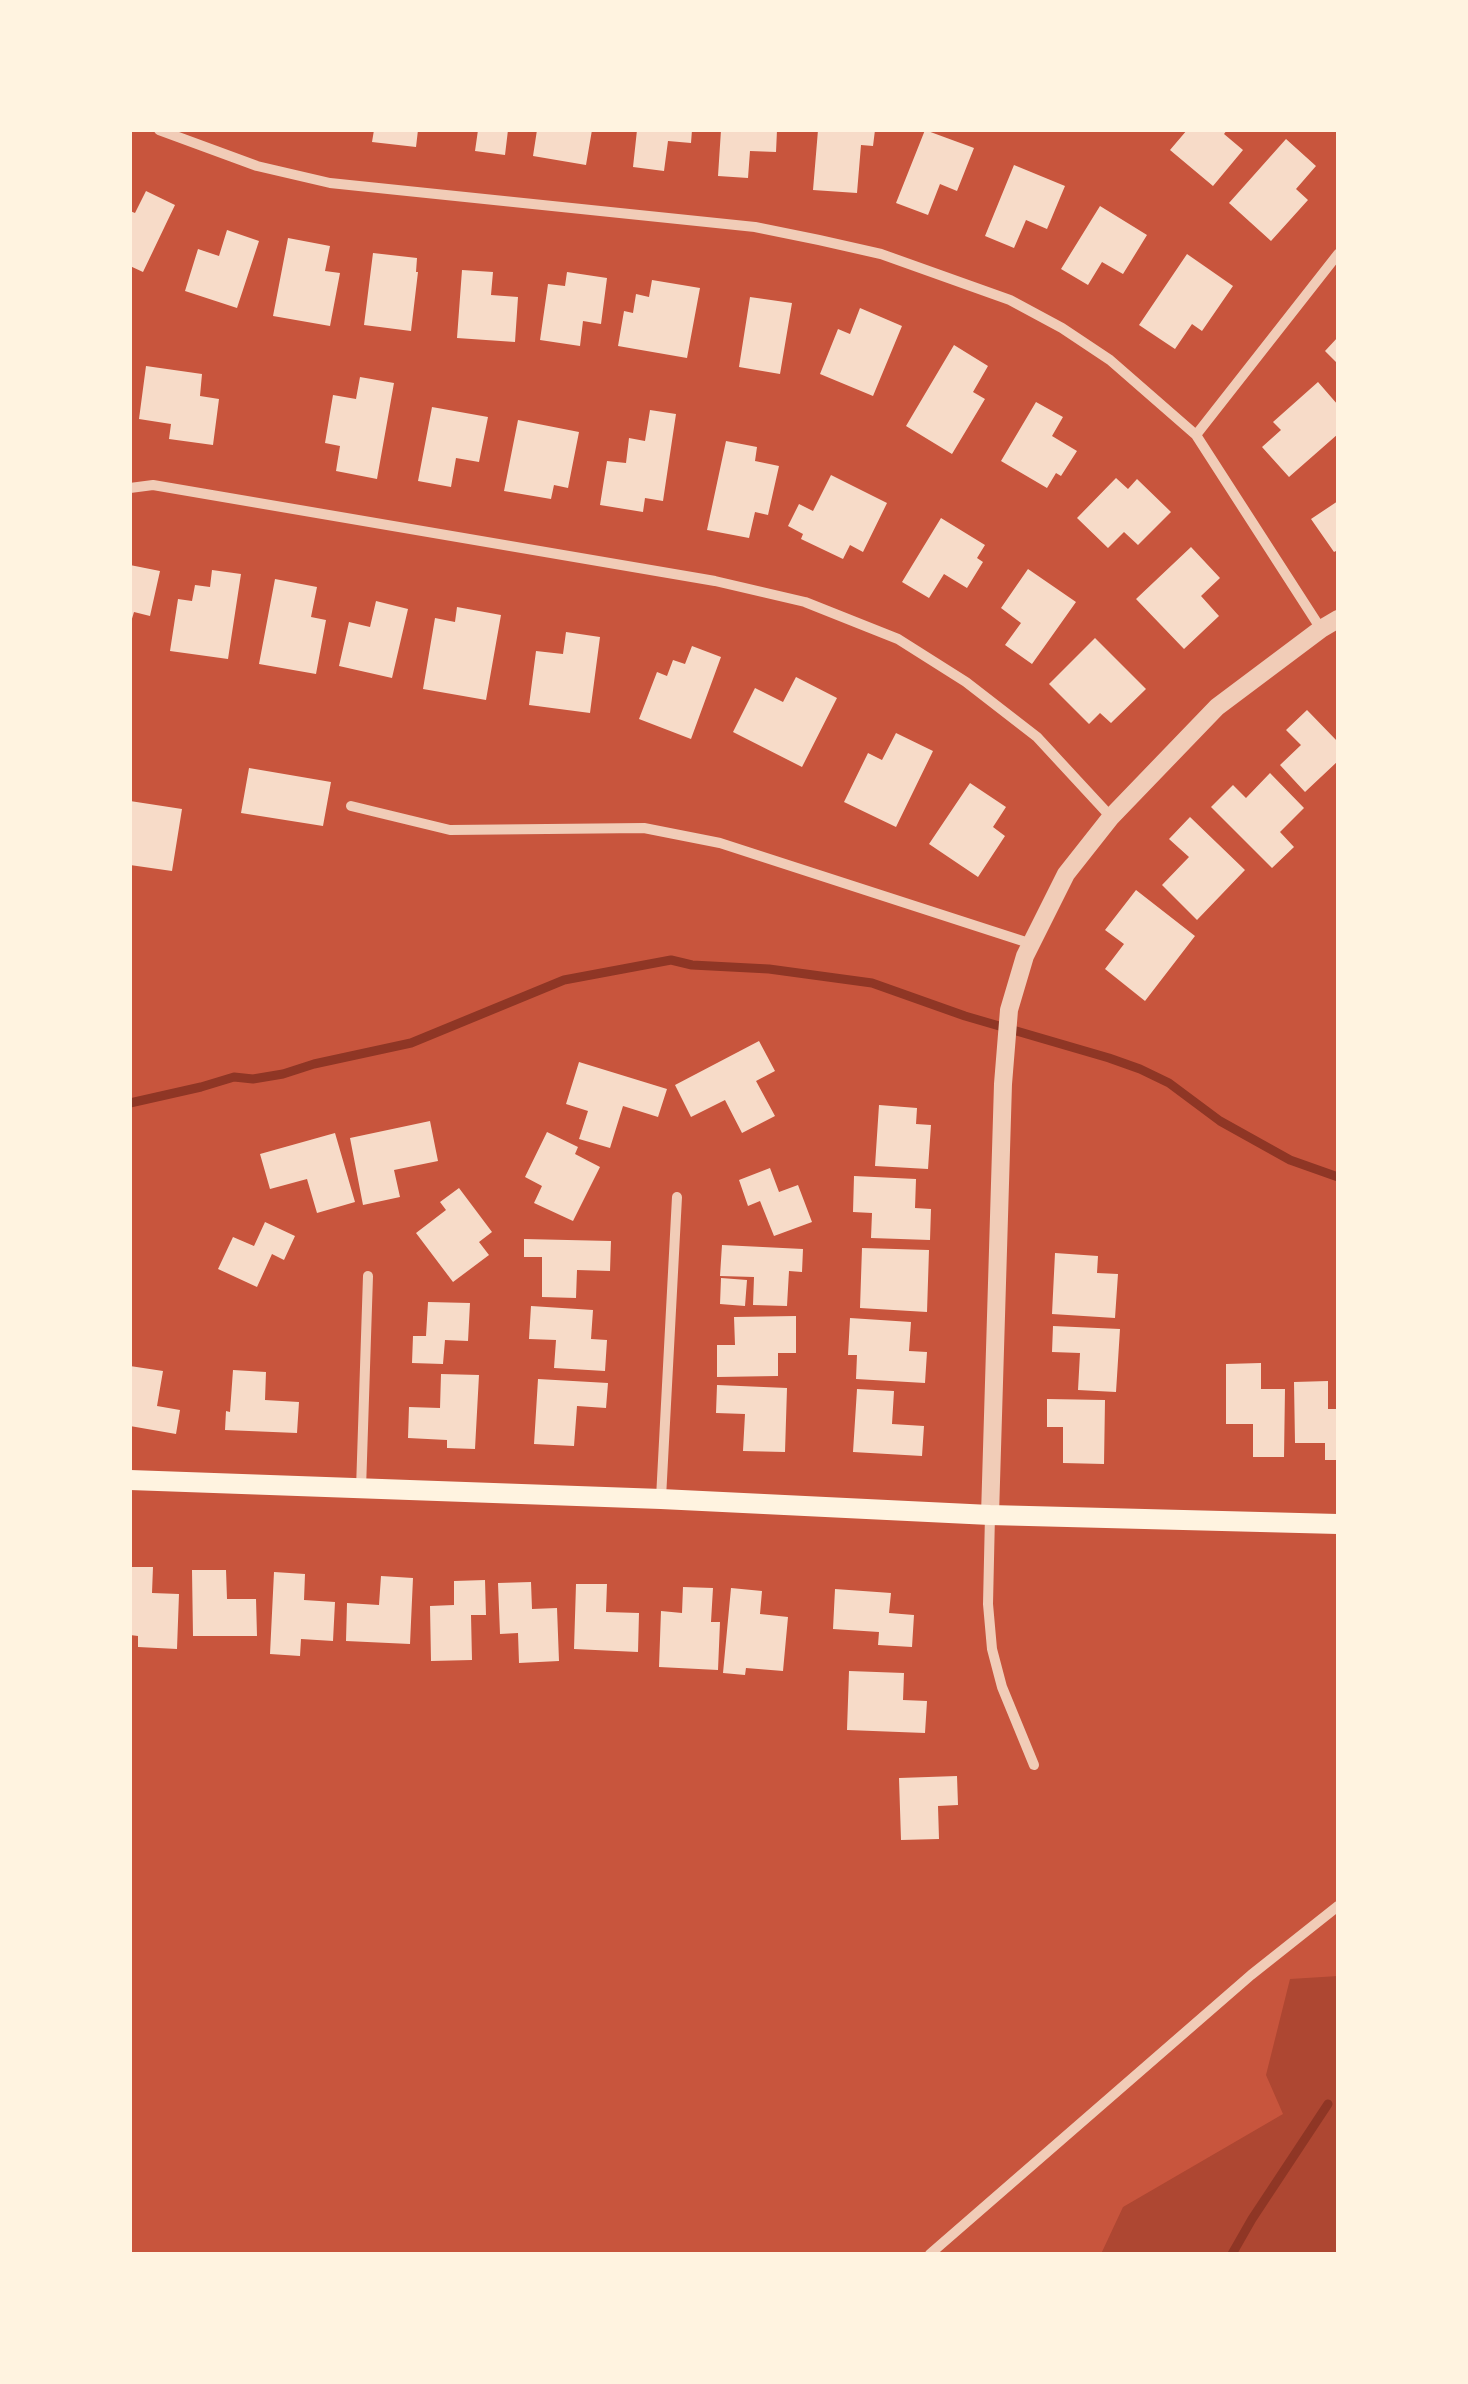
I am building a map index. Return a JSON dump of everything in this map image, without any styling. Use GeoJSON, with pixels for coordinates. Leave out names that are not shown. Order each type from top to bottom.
{"type":"FeatureCollection","features":[{"type":"Feature","properties":{"kind":"main road"},"geometry":{"type":"LineString","coordinates":[[130,1480],[1338,1524]]}},
{"type":"Feature","properties":{"kind":"street"},"geometry":{"type":"LineString","coordinates":[[159,130],[258,166],[330,183],[755,228],[882,254],[1010,300],[1110,360],[1196,434],[1320,628]]}},
{"type":"Feature","properties":{"kind":"street"},"geometry":{"type":"LineString","coordinates":[[1196,434],[1338,254]]}},
{"type":"Feature","properties":{"kind":"street"},"geometry":{"type":"LineString","coordinates":[[130,488],[153,485],[714,581],[806,602],[898,639],[966,682],[1036,737],[1111,817]]}},
{"type":"Feature","properties":{"kind":"street"},"geometry":{"type":"LineString","coordinates":[[1034,1765],[1002,1686],[992,1649],[988,1604],[1003,1084],[1009,1010],[1029,950],[1066,874],[1111,817],[1218,707],[1320,628],[1338,619]]}},
{"type":"Feature","properties":{"kind":"street"},"geometry":{"type":"LineString","coordinates":[[351,806],[450,830],[644,828],[720,843],[1029,950]]}},
{"type":"Feature","properties":{"kind":"street"},"geometry":{"type":"LineString","coordinates":[[661,1499],[677,1197]]}},
{"type":"Feature","properties":{"kind":"street"},"geometry":{"type":"LineString","coordinates":[[361,1490],[368,1276]]}},
{"type":"Feature","properties":{"kind":"street"},"geometry":{"type":"LineString","coordinates":[[930,2254],[1236,1988],[1338,1906]]}},
{"type":"Feature","properties":{"kind":"shaded area"},"geometry":{"type":"Polygon","coordinates":[[[1338,1976],[1338,2254],[1101,2254],[1123,2207],[1283,2114],[1266,2075],[1290,1979],[1338,1976]]]}},
{"type":"Feature","properties":{"kind":"building"},"geometry":{"type":"Polygon","coordinates":[[[374,130],[418,130],[416,147],[372,142],[374,130]]]}},
{"type":"Feature","properties":{"kind":"building"},"geometry":{"type":"Polygon","coordinates":[[[478,130],[508,130],[505,155],[475,151],[478,130]]]}},
{"type":"Feature","properties":{"kind":"building"},"geometry":{"type":"Polygon","coordinates":[[[537,130],[592,130],[586,165],[533,156],[537,130]]]}},
{"type":"Feature","properties":{"kind":"building"},"geometry":{"type":"Polygon","coordinates":[[[637,130],[692,130],[691,143],[668,141],[664,171],[633,167],[637,130]]]}},
{"type":"Feature","properties":{"kind":"building"},"geometry":{"type":"Polygon","coordinates":[[[721,130],[777,130],[776,152],[750,151],[748,178],[718,176],[721,130]]]}},
{"type":"Feature","properties":{"kind":"building"},"geometry":{"type":"Polygon","coordinates":[[[818,130],[875,130],[873,146],[861,145],[857,193],[813,190],[818,130]]]}},
{"type":"Feature","properties":{"kind":"building"},"geometry":{"type":"Polygon","coordinates":[[[925,130],[974,148],[957,191],[940,184],[928,215],[896,203],[925,130]]]}},
{"type":"Feature","properties":{"kind":"building"},"geometry":{"type":"Polygon","coordinates":[[[1187,130],[1227,130],[1224,134],[1243,150],[1213,186],[1170,150],[1187,130]]]}},
{"type":"Feature","properties":{"kind":"building"},"geometry":{"type":"Polygon","coordinates":[[[1286,139],[1316,166],[1296,189],[1308,200],[1271,241],[1229,203],[1286,139]]]}},
{"type":"Feature","properties":{"kind":"building"},"geometry":{"type":"Polygon","coordinates":[[[1014,165],[1065,186],[1047,229],[1026,220],[1014,248],[985,236],[1014,165]]]}},
{"type":"Feature","properties":{"kind":"building"},"geometry":{"type":"Polygon","coordinates":[[[146,191],[175,205],[143,272],[130,266],[130,211],[135,213],[146,191]]]}},
{"type":"Feature","properties":{"kind":"building"},"geometry":{"type":"Polygon","coordinates":[[[1100,206],[1147,235],[1123,274],[1102,262],[1088,285],[1061,269],[1100,206]]]}},
{"type":"Feature","properties":{"kind":"building"},"geometry":{"type":"Polygon","coordinates":[[[227,230],[259,241],[237,308],[185,291],[198,249],[219,256],[227,230]]]}},
{"type":"Feature","properties":{"kind":"building"},"geometry":{"type":"Polygon","coordinates":[[[288,238],[330,246],[325,271],[340,273],[330,326],[273,316],[288,238]]]}},
{"type":"Feature","properties":{"kind":"building"},"geometry":{"type":"Polygon","coordinates":[[[373,253],[417,258],[411,331],[364,325],[373,253]]]}},
{"type":"Feature","properties":{"kind":"building"},"geometry":{"type":"Polygon","coordinates":[[[1187,254],[1233,286],[1202,331],[1192,324],[1175,349],[1139,325],[1187,254]]]}},
{"type":"Feature","properties":{"kind":"building"},"geometry":{"type":"Polygon","coordinates":[[[462,270],[493,272],[491,295],[518,297],[515,342],[457,338],[462,270]]]}},
{"type":"Feature","properties":{"kind":"building"},"geometry":{"type":"Polygon","coordinates":[[[567,272],[607,278],[601,324],[583,321],[580,346],[540,340],[548,284],[565,286],[567,272]]]}},
{"type":"Feature","properties":{"kind":"building"},"geometry":{"type":"Polygon","coordinates":[[[652,280],[700,288],[687,358],[618,346],[624,311],[633,313],[636,294],[649,297],[652,280]]]}},
{"type":"Feature","properties":{"kind":"building"},"geometry":{"type":"Polygon","coordinates":[[[750,297],[792,303],[780,374],[739,367],[750,297]]]}},
{"type":"Feature","properties":{"kind":"building"},"geometry":{"type":"Polygon","coordinates":[[[860,308],[902,326],[873,396],[820,374],[838,329],[850,334],[860,308]]]}},
{"type":"Feature","properties":{"kind":"building"},"geometry":{"type":"Polygon","coordinates":[[[1338,337],[1338,364],[1325,351],[1338,337]]]}},
{"type":"Feature","properties":{"kind":"building"},"geometry":{"type":"Polygon","coordinates":[[[954,345],[988,366],[973,392],[985,399],[952,454],[906,426],[954,345]]]}},
{"type":"Feature","properties":{"kind":"building"},"geometry":{"type":"Polygon","coordinates":[[[146,366],[202,374],[200,396],[219,399],[213,445],[169,439],[171,424],[139,419],[146,366]]]}},
{"type":"Feature","properties":{"kind":"building"},"geometry":{"type":"Polygon","coordinates":[[[360,377],[394,383],[377,479],[336,471],[340,446],[325,443],[333,395],[356,399],[360,377]]]}},
{"type":"Feature","properties":{"kind":"building"},"geometry":{"type":"Polygon","coordinates":[[[1318,382],[1338,405],[1338,434],[1289,477],[1262,447],[1281,430],[1273,422],[1318,382]]]}},
{"type":"Feature","properties":{"kind":"building"},"geometry":{"type":"Polygon","coordinates":[[[1036,402],[1063,417],[1052,436],[1077,451],[1061,476],[1056,473],[1047,488],[1001,461],[1036,402]]]}},
{"type":"Feature","properties":{"kind":"building"},"geometry":{"type":"Polygon","coordinates":[[[432,407],[488,417],[479,462],[456,458],[451,487],[418,481],[432,407]]]}},
{"type":"Feature","properties":{"kind":"building"},"geometry":{"type":"Polygon","coordinates":[[[650,410],[676,414],[663,501],[645,498],[643,512],[600,505],[607,461],[626,463],[629,438],[645,441],[650,410]]]}},
{"type":"Feature","properties":{"kind":"building"},"geometry":{"type":"Polygon","coordinates":[[[518,420],[579,432],[568,488],[554,485],[551,499],[504,491],[518,420]]]}},
{"type":"Feature","properties":{"kind":"building"},"geometry":{"type":"Polygon","coordinates":[[[726,441],[757,447],[755,461],[779,466],[768,515],[755,512],[749,538],[707,530],[726,441]]]}},
{"type":"Feature","properties":{"kind":"building"},"geometry":{"type":"Polygon","coordinates":[[[831,475],[887,503],[863,552],[850,545],[843,559],[801,539],[803,534],[788,526],[799,504],[813,511],[831,475]]]}},
{"type":"Feature","properties":{"kind":"building"},"geometry":{"type":"Polygon","coordinates":[[[1116,478],[1128,489],[1137,479],[1171,512],[1138,545],[1124,532],[1108,548],[1077,518],[1116,478]]]}},
{"type":"Feature","properties":{"kind":"building"},"geometry":{"type":"Polygon","coordinates":[[[1338,501],[1338,550],[1334,552],[1311,519],[1338,501]]]}},
{"type":"Feature","properties":{"kind":"building"},"geometry":{"type":"Polygon","coordinates":[[[941,518],[985,545],[977,558],[983,562],[967,588],[944,574],[929,598],[902,582],[941,518]]]}},
{"type":"Feature","properties":{"kind":"building"},"geometry":{"type":"Polygon","coordinates":[[[1191,547],[1220,578],[1201,596],[1219,616],[1184,649],[1136,599],[1191,547]]]}},
{"type":"Feature","properties":{"kind":"building"},"geometry":{"type":"Polygon","coordinates":[[[130,565],[160,571],[150,616],[134,612],[131,622],[130,565]]]}},
{"type":"Feature","properties":{"kind":"building"},"geometry":{"type":"Polygon","coordinates":[[[1028,569],[1076,602],[1032,664],[1005,645],[1021,623],[1001,608],[1028,569]]]}},
{"type":"Feature","properties":{"kind":"building"},"geometry":{"type":"Polygon","coordinates":[[[212,570],[241,574],[228,659],[170,651],[178,599],[192,601],[195,585],[210,587],[212,570]]]}},
{"type":"Feature","properties":{"kind":"building"},"geometry":{"type":"Polygon","coordinates":[[[275,579],[317,587],[311,617],[326,620],[316,674],[259,664],[275,579]]]}},
{"type":"Feature","properties":{"kind":"building"},"geometry":{"type":"Polygon","coordinates":[[[376,601],[408,609],[392,678],[339,666],[349,622],[370,627],[376,601]]]}},
{"type":"Feature","properties":{"kind":"building"},"geometry":{"type":"Polygon","coordinates":[[[457,607],[501,615],[486,700],[423,689],[435,618],[455,622],[457,607]]]}},
{"type":"Feature","properties":{"kind":"building"},"geometry":{"type":"Polygon","coordinates":[[[566,632],[600,637],[590,713],[529,705],[536,651],[563,654],[566,632]]]}},
{"type":"Feature","properties":{"kind":"building"},"geometry":{"type":"Polygon","coordinates":[[[1095,638],[1146,689],[1111,723],[1100,713],[1089,724],[1049,684],[1095,638]]]}},
{"type":"Feature","properties":{"kind":"building"},"geometry":{"type":"Polygon","coordinates":[[[692,646],[721,657],[691,739],[639,719],[657,672],[667,676],[673,660],[685,664],[692,646]]]}},
{"type":"Feature","properties":{"kind":"building"},"geometry":{"type":"Polygon","coordinates":[[[796,677],[837,698],[802,767],[733,732],[755,688],[783,702],[796,677]]]}},
{"type":"Feature","properties":{"kind":"building"},"geometry":{"type":"Polygon","coordinates":[[[1307,710],[1338,742],[1338,761],[1305,792],[1280,765],[1301,745],[1286,730],[1307,710]]]}},
{"type":"Feature","properties":{"kind":"building"},"geometry":{"type":"Polygon","coordinates":[[[896,733],[933,751],[896,827],[844,802],[868,753],[882,760],[896,733]]]}},
{"type":"Feature","properties":{"kind":"building"},"geometry":{"type":"Polygon","coordinates":[[[249,768],[331,782],[323,826],[241,813],[249,768]]]}},
{"type":"Feature","properties":{"kind":"building"},"geometry":{"type":"Polygon","coordinates":[[[1270,773],[1304,808],[1280,832],[1294,847],[1272,868],[1211,807],[1233,785],[1246,798],[1270,773]]]}},
{"type":"Feature","properties":{"kind":"building"},"geometry":{"type":"Polygon","coordinates":[[[970,783],[1006,807],[993,827],[1005,836],[978,877],[929,844],[970,783]]]}},
{"type":"Feature","properties":{"kind":"building"},"geometry":{"type":"Polygon","coordinates":[[[130,801],[182,809],[172,871],[130,865],[130,801]]]}},
{"type":"Feature","properties":{"kind":"building"},"geometry":{"type":"Polygon","coordinates":[[[1190,817],[1245,870],[1197,920],[1162,885],[1189,857],[1169,839],[1190,817]]]}},
{"type":"Feature","properties":{"kind":"building"},"geometry":{"type":"Polygon","coordinates":[[[1136,890],[1195,936],[1145,1001],[1105,969],[1124,944],[1105,930],[1136,890]]]}},
{"type":"Feature","properties":{"kind":"building"},"geometry":{"type":"Polygon","coordinates":[[[759,1041],[775,1071],[756,1081],[775,1116],[742,1133],[725,1100],[691,1117],[675,1085],[759,1041]]]}},
{"type":"Feature","properties":{"kind":"building"},"geometry":{"type":"Polygon","coordinates":[[[579,1062],[667,1089],[658,1117],[623,1106],[610,1148],[579,1139],[588,1111],[566,1104],[579,1062]]]}},
{"type":"Feature","properties":{"kind":"building"},"geometry":{"type":"Polygon","coordinates":[[[879,1105],[917,1108],[916,1124],[931,1125],[928,1169],[875,1166],[879,1105]]]}},
{"type":"Feature","properties":{"kind":"building"},"geometry":{"type":"Polygon","coordinates":[[[430,1121],[438,1161],[394,1170],[400,1197],[363,1205],[350,1138],[430,1121]]]}},
{"type":"Feature","properties":{"kind":"building"},"geometry":{"type":"Polygon","coordinates":[[[547,1132],[578,1147],[575,1154],[600,1167],[573,1221],[534,1203],[542,1186],[525,1177],[547,1132]]]}},
{"type":"Feature","properties":{"kind":"building"},"geometry":{"type":"Polygon","coordinates":[[[335,1133],[355,1202],[317,1213],[307,1179],[270,1189],[260,1154],[335,1133]]]}},
{"type":"Feature","properties":{"kind":"building"},"geometry":{"type":"Polygon","coordinates":[[[770,1168],[779,1192],[798,1185],[812,1222],[774,1236],[760,1201],[748,1206],[739,1180],[770,1168]]]}},
{"type":"Feature","properties":{"kind":"building"},"geometry":{"type":"Polygon","coordinates":[[[854,1176],[916,1179],[915,1208],[931,1209],[930,1240],[871,1238],[872,1213],[853,1212],[854,1176]]]}},
{"type":"Feature","properties":{"kind":"building"},"geometry":{"type":"Polygon","coordinates":[[[459,1188],[492,1232],[479,1242],[489,1255],[453,1282],[416,1233],[446,1210],[440,1202],[459,1188]]]}},
{"type":"Feature","properties":{"kind":"building"},"geometry":{"type":"Polygon","coordinates":[[[265,1222],[295,1236],[284,1260],[272,1254],[257,1287],[218,1269],[233,1237],[254,1246],[265,1222]]]}},
{"type":"Feature","properties":{"kind":"building"},"geometry":{"type":"Polygon","coordinates":[[[524,1239],[611,1241],[610,1271],[577,1270],[576,1298],[542,1297],[542,1257],[524,1257],[524,1239]]]}},
{"type":"Feature","properties":{"kind":"building"},"geometry":{"type":"Polygon","coordinates":[[[722,1245],[803,1249],[802,1272],[789,1271],[787,1306],[753,1305],[754,1277],[720,1276],[722,1245]]]}},
{"type":"Feature","properties":{"kind":"building"},"geometry":{"type":"Polygon","coordinates":[[[862,1248],[929,1250],[927,1312],[860,1308],[862,1248]]]}},
{"type":"Feature","properties":{"kind":"building"},"geometry":{"type":"Polygon","coordinates":[[[1055,1253],[1098,1256],[1097,1273],[1118,1274],[1115,1318],[1052,1314],[1055,1253]]]}},
{"type":"Feature","properties":{"kind":"building"},"geometry":{"type":"Polygon","coordinates":[[[721,1278],[747,1280],[745,1306],[720,1304],[721,1278]]]}},
{"type":"Feature","properties":{"kind":"building"},"geometry":{"type":"Polygon","coordinates":[[[428,1302],[470,1303],[468,1341],[445,1340],[443,1364],[412,1363],[413,1336],[426,1336],[428,1302]]]}},
{"type":"Feature","properties":{"kind":"building"},"geometry":{"type":"Polygon","coordinates":[[[531,1306],[593,1310],[591,1339],[607,1340],[605,1371],[554,1368],[556,1340],[529,1339],[531,1306]]]}},
{"type":"Feature","properties":{"kind":"building"},"geometry":{"type":"Polygon","coordinates":[[[796,1316],[796,1353],[778,1353],[778,1376],[717,1377],[717,1345],[735,1345],[734,1317],[796,1316]]]}},
{"type":"Feature","properties":{"kind":"building"},"geometry":{"type":"Polygon","coordinates":[[[850,1318],[911,1322],[909,1351],[927,1352],[925,1383],[856,1379],[857,1355],[848,1355],[850,1318]]]}},
{"type":"Feature","properties":{"kind":"building"},"geometry":{"type":"Polygon","coordinates":[[[1053,1326],[1120,1329],[1116,1392],[1078,1390],[1080,1353],[1052,1352],[1053,1326]]]}},
{"type":"Feature","properties":{"kind":"building"},"geometry":{"type":"Polygon","coordinates":[[[1261,1363],[1261,1389],[1285,1389],[1284,1457],[1253,1457],[1253,1424],[1226,1424],[1226,1364],[1261,1363]]]}},
{"type":"Feature","properties":{"kind":"building"},"geometry":{"type":"Polygon","coordinates":[[[130,1366],[163,1371],[157,1406],[180,1410],[176,1434],[130,1426],[130,1366]]]}},
{"type":"Feature","properties":{"kind":"building"},"geometry":{"type":"Polygon","coordinates":[[[233,1370],[266,1372],[265,1400],[299,1402],[297,1433],[225,1430],[233,1370]]]}},
{"type":"Feature","properties":{"kind":"building"},"geometry":{"type":"Polygon","coordinates":[[[441,1374],[479,1375],[475,1449],[447,1448],[447,1440],[408,1438],[409,1407],[440,1408],[441,1374]]]}},
{"type":"Feature","properties":{"kind":"building"},"geometry":{"type":"Polygon","coordinates":[[[538,1379],[608,1383],[606,1408],[577,1406],[574,1446],[534,1444],[538,1379]]]}},
{"type":"Feature","properties":{"kind":"building"},"geometry":{"type":"Polygon","coordinates":[[[1328,1381],[1328,1409],[1338,1409],[1338,1460],[1325,1460],[1325,1443],[1295,1443],[1294,1382],[1328,1381]]]}},
{"type":"Feature","properties":{"kind":"building"},"geometry":{"type":"Polygon","coordinates":[[[717,1385],[787,1388],[785,1452],[743,1451],[745,1414],[716,1413],[717,1385]]]}},
{"type":"Feature","properties":{"kind":"building"},"geometry":{"type":"Polygon","coordinates":[[[857,1389],[894,1391],[892,1424],[924,1426],[922,1456],[853,1452],[857,1389]]]}},
{"type":"Feature","properties":{"kind":"building"},"geometry":{"type":"Polygon","coordinates":[[[1047,1399],[1105,1400],[1104,1464],[1063,1463],[1063,1427],[1047,1427],[1047,1399]]]}},
{"type":"Feature","properties":{"kind":"building"},"geometry":{"type":"Polygon","coordinates":[[[130,1567],[153,1567],[152,1593],[179,1594],[177,1649],[138,1647],[138,1636],[130,1635],[130,1567]]]}},
{"type":"Feature","properties":{"kind":"building"},"geometry":{"type":"Polygon","coordinates":[[[192,1570],[226,1570],[227,1599],[256,1599],[257,1636],[193,1636],[192,1570]]]}},
{"type":"Feature","properties":{"kind":"building"},"geometry":{"type":"Polygon","coordinates":[[[274,1572],[305,1574],[304,1600],[335,1602],[333,1641],[301,1639],[300,1656],[270,1654],[274,1572]]]}},
{"type":"Feature","properties":{"kind":"building"},"geometry":{"type":"Polygon","coordinates":[[[381,1576],[413,1578],[410,1644],[346,1641],[347,1603],[379,1605],[381,1576]]]}},
{"type":"Feature","properties":{"kind":"building"},"geometry":{"type":"Polygon","coordinates":[[[485,1580],[486,1615],[471,1615],[472,1660],[431,1661],[430,1606],[454,1605],[454,1581],[485,1580]]]}},
{"type":"Feature","properties":{"kind":"building"},"geometry":{"type":"Polygon","coordinates":[[[531,1582],[532,1609],[557,1608],[559,1661],[519,1663],[518,1633],[500,1634],[498,1583],[531,1582]]]}},
{"type":"Feature","properties":{"kind":"building"},"geometry":{"type":"Polygon","coordinates":[[[576,1584],[607,1584],[606,1612],[639,1613],[638,1652],[574,1649],[576,1584]]]}},
{"type":"Feature","properties":{"kind":"building"},"geometry":{"type":"Polygon","coordinates":[[[683,1587],[713,1588],[711,1622],[720,1622],[718,1670],[659,1667],[661,1611],[682,1613],[683,1587]]]}},
{"type":"Feature","properties":{"kind":"building"},"geometry":{"type":"Polygon","coordinates":[[[731,1588],[762,1591],[760,1614],[788,1617],[783,1671],[746,1668],[745,1675],[723,1673],[731,1588]]]}},
{"type":"Feature","properties":{"kind":"building"},"geometry":{"type":"Polygon","coordinates":[[[835,1589],[891,1593],[889,1613],[914,1615],[912,1647],[878,1645],[879,1632],[833,1629],[835,1589]]]}},
{"type":"Feature","properties":{"kind":"building"},"geometry":{"type":"Polygon","coordinates":[[[849,1671],[904,1673],[903,1700],[927,1701],[925,1733],[847,1730],[849,1671]]]}},
{"type":"Feature","properties":{"kind":"building"},"geometry":{"type":"Polygon","coordinates":[[[957,1776],[958,1805],[938,1806],[939,1839],[901,1840],[899,1778],[957,1776]]]}},
{"type":"Feature","properties":{"kind":"waterway"},"geometry":{"type":"LineString","coordinates":[[130,1103],[234,1077],[253,1079],[283,1074],[411,1043],[564,980],[671,960],[872,983],[965,1016],[1109,1058],[1169,1083],[1220,1121],[1290,1160],[1338,1177]]}},
{"type":"Feature","properties":{"kind":"waterway"},"geometry":{"type":"LineString","coordinates":[[1232,2254],[1328,2104]]}}]}
